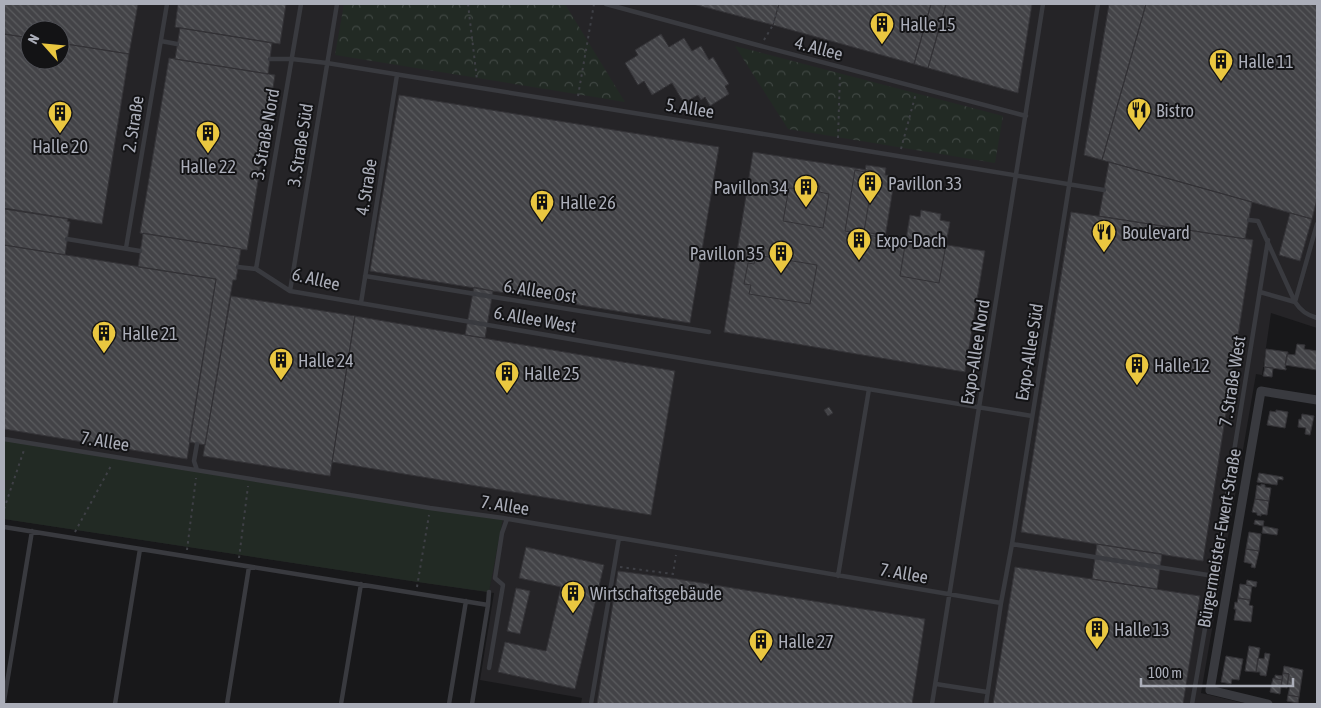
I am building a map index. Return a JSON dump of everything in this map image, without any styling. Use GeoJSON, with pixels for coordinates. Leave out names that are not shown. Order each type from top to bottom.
{"type":"FeatureCollection","features":[{"type":"Feature","properties":{"kind":"street","name":"Bürgermeister-Ewert-Straße"},"geometry":{"type":"LineString","coordinates":[[1268,704],[1210,690],[1260,391],[1317,400]]}},
{"type":"Feature","properties":{"kind":"lane","name":"2. Straße"},"geometry":{"type":"LineString","coordinates":[[126,248],[167,4]]}},
{"type":"Feature","properties":{"kind":"lane","name":"3. Straße Nord"},"geometry":{"type":"LineString","coordinates":[[256,269],[301,4]]}},
{"type":"Feature","properties":{"kind":"lane","name":"3. Straße Süd"},"geometry":{"type":"LineString","coordinates":[[290,291],[337,4]]}},
{"type":"Feature","properties":{"kind":"lane","name":"4. Allee"},"geometry":{"type":"LineString","coordinates":[[606,4],[1026,116]]}},
{"type":"Feature","properties":{"kind":"lane","name":"Expo-Allee Nord"},"geometry":{"type":"LineString","coordinates":[[932,704],[1043,4]]}},
{"type":"Feature","properties":{"kind":"lane","name":"Expo-Allee Süd"},"geometry":{"type":"LineString","coordinates":[[986,704],[1098,4]]}},
{"type":"Feature","properties":{"kind":"lane"},"geometry":{"type":"LineString","coordinates":[[161,41],[177,44]]}},
{"type":"Feature","properties":{"kind":"lane","name":"5. Allee"},"geometry":{"type":"LineString","coordinates":[[270,59],[292,59],[327,63],[1104,190]]}},
{"type":"Feature","properties":{"kind":"lane","name":"4. Straße"},"geometry":{"type":"LineString","coordinates":[[361,303],[397,75]]}},
{"type":"Feature","properties":{"kind":"lane"},"geometry":{"type":"LineString","coordinates":[[1249,220],[1258,221],[1300,310],[1317,318]]}},
{"type":"Feature","properties":{"kind":"lane"},"geometry":{"type":"LineString","coordinates":[[1295,302],[1317,224]]}},
{"type":"Feature","properties":{"kind":"lane"},"geometry":{"type":"LineString","coordinates":[[67,239],[140,251]]}},
{"type":"Feature","properties":{"kind":"lane","name":"7. Straße West"},"geometry":{"type":"LineString","coordinates":[[1192,704],[1268,240]]}},
{"type":"Feature","properties":{"kind":"lane","name":"6. Allee"},"geometry":{"type":"LineString","coordinates":[[238,267],[256,269],[290,291],[361,303]]}},
{"type":"Feature","properties":{"kind":"lane","name":"6. Allee Ost"},"geometry":{"type":"LineString","coordinates":[[366,276],[709,332]]}},
{"type":"Feature","properties":{"kind":"lane"},"geometry":{"type":"LineString","coordinates":[[1260,292],[1295,302]]}},
{"type":"Feature","properties":{"kind":"lane","name":"6. Allee West"},"geometry":{"type":"LineString","coordinates":[[361,303],[1032,416]]}},
{"type":"Feature","properties":{"kind":"lane"},"geometry":{"type":"LineString","coordinates":[[838,576],[869,389]]}},
{"type":"Feature","properties":{"kind":"lane","name":"7. Allee"},"geometry":{"type":"LineString","coordinates":[[4,439],[507,519],[1001,603]]}},
{"type":"Feature","properties":{"kind":"lane"},"geometry":{"type":"LineString","coordinates":[[197,444],[194,461],[197,470]]}},
{"type":"Feature","properties":{"kind":"lane"},"geometry":{"type":"LineString","coordinates":[[489,668],[503,585],[495,578],[502,533],[507,519]]}},
{"type":"Feature","properties":{"kind":"lane"},"geometry":{"type":"LineString","coordinates":[[4,527],[488,605]]}},
{"type":"Feature","properties":{"kind":"lane"},"geometry":{"type":"LineString","coordinates":[[4,701],[32,531]]}},
{"type":"Feature","properties":{"kind":"lane"},"geometry":{"type":"LineString","coordinates":[[591,704],[619,538]]}},
{"type":"Feature","properties":{"kind":"lane"},"geometry":{"type":"LineString","coordinates":[[1012,544],[1214,576]]}},
{"type":"Feature","properties":{"kind":"lane"},"geometry":{"type":"LineString","coordinates":[[116,704],[140,549]]}},
{"type":"Feature","properties":{"kind":"lane"},"geometry":{"type":"LineString","coordinates":[[227,704],[250,567]]}},
{"type":"Feature","properties":{"kind":"lane"},"geometry":{"type":"LineString","coordinates":[[340,704],[361,584]]}},
{"type":"Feature","properties":{"kind":"lane"},"geometry":{"type":"LineString","coordinates":[[472,704],[489,592]]}},
{"type":"Feature","properties":{"kind":"lane"},"geometry":{"type":"LineString","coordinates":[[449,704],[466,601]]}},
{"type":"Feature","properties":{"kind":"lane"},"geometry":{"type":"LineString","coordinates":[[936,684],[988,692]]}},
{"type":"Feature","properties":{"kind":"path"},"geometry":{"type":"LineString","coordinates":[[468,4],[478,88]]}},
{"type":"Feature","properties":{"kind":"path"},"geometry":{"type":"LineString","coordinates":[[577,104],[594,4]]}},
{"type":"Feature","properties":{"kind":"path"},"geometry":{"type":"LineString","coordinates":[[761,46],[773,25],[779,4]]}},
{"type":"Feature","properties":{"kind":"path"},"geometry":{"type":"LineString","coordinates":[[837,146],[840,67]]}},
{"type":"Feature","properties":{"kind":"path"},"geometry":{"type":"LineString","coordinates":[[900,156],[918,87]]}},
{"type":"Feature","properties":{"kind":"path"},"geometry":{"type":"LineString","coordinates":[[4,509],[27,443]]}},
{"type":"Feature","properties":{"kind":"path"},"geometry":{"type":"LineString","coordinates":[[71,538],[116,457]]}},
{"type":"Feature","properties":{"kind":"path"},"geometry":{"type":"LineString","coordinates":[[186,557],[197,470]]}},
{"type":"Feature","properties":{"kind":"path"},"geometry":{"type":"LineString","coordinates":[[238,565],[248,479]]}},
{"type":"Feature","properties":{"kind":"path"},"geometry":{"type":"LineString","coordinates":[[417,593],[430,508]]}},
{"type":"Feature","properties":{"kind":"path"},"geometry":{"type":"LineString","coordinates":[[672,578],[677,548]]}},
{"type":"Feature","properties":{"kind":"path"},"geometry":{"type":"LineString","coordinates":[[614,566],[673,574]]}},
{"type":"Feature","properties":{"kind":"shaded area"},"geometry":{"type":"Polygon","coordinates":[[[4,4],[1317,4],[1317,328],[1271,313],[1262,375],[1256,374],[1201,693],[1247,704],[581,704],[582,698],[480,680],[494,593],[4,519],[4,4]]]}},
{"type":"Feature","properties":{"kind":"green space"},"geometry":{"type":"Polygon","coordinates":[[[344,4],[565,4],[625,102],[335,55],[344,4]]]}},
{"type":"Feature","properties":{"kind":"green space"},"geometry":{"type":"Polygon","coordinates":[[[735,46],[1003,116],[995,163],[788,129],[735,46]]]}},
{"type":"Feature","properties":{"kind":"green space"},"geometry":{"type":"Polygon","coordinates":[[[4,439],[503,518],[489,592],[4,519],[4,439]]]}},
{"type":"Feature","properties":{"kind":"building"},"geometry":{"type":"Polygon","coordinates":[[[4,4],[138,4],[129,54],[70,45],[70,20],[20,20],[20,36],[4,34],[4,4]]]}},
{"type":"Feature","properties":{"kind":"building"},"geometry":{"type":"Polygon","coordinates":[[[178,4],[286,4],[280,44],[175,27],[178,4]]]}},
{"type":"Feature","properties":{"kind":"building"},"geometry":{"type":"Polygon","coordinates":[[[693,4],[779,4],[773,25],[693,4]]]}},
{"type":"Feature","properties":{"kind":"building","name":"Halle 15"},"geometry":{"type":"Polygon","coordinates":[[[779,4],[931,4],[914,64],[773,25],[779,4]]]}},
{"type":"Feature","properties":{"kind":"building"},"geometry":{"type":"Polygon","coordinates":[[[931,4],[946,4],[928,68],[914,64],[931,4]]]}},
{"type":"Feature","properties":{"kind":"building"},"geometry":{"type":"Polygon","coordinates":[[[946,4],[1032,4],[1018,93],[928,68],[946,4]]]}},
{"type":"Feature","properties":{"kind":"building"},"geometry":{"type":"Polygon","coordinates":[[[1109,4],[1146,4],[1102,160],[1084,155],[1109,4]]]}},
{"type":"Feature","properties":{"kind":"building","name":"Halle 11"},"geometry":{"type":"Polygon","coordinates":[[[1146,4],[1317,4],[1317,199],[1312,219],[1102,160],[1146,4]]]}},
{"type":"Feature","properties":{"kind":"building"},"geometry":{"type":"Polygon","coordinates":[[[180,28],[272,43],[268,74],[175,59],[180,28]]]}},
{"type":"Feature","properties":{"kind":"building","name":"Halle 20"},"geometry":{"type":"Polygon","coordinates":[[[4,34],[20,36],[20,70],[70,70],[70,45],[129,54],[102,224],[4,208],[4,34]]]}},
{"type":"Feature","properties":{"kind":"building"},"geometry":{"type":"Polygon","coordinates":[[[661,34],[669,47],[684,38],[692,51],[701,46],[709,60],[713,57],[729,84],[725,86],[729,94],[710,106],[705,97],[701,100],[698,95],[684,103],[672,83],[652,95],[644,81],[638,85],[625,63],[638,55],[635,50],[661,34]]]}},
{"type":"Feature","properties":{"kind":"building","name":"Halle 22"},"geometry":{"type":"Polygon","coordinates":[[[169,58],[275,75],[247,250],[140,233],[169,58]]]}},
{"type":"Feature","properties":{"kind":"building","name":"Halle 26"},"geometry":{"type":"Polygon","coordinates":[[[399,95],[719,147],[690,323],[370,271],[399,95]]]}},
{"type":"Feature","properties":{"kind":"building","name":"Expo-Dach"},"geometry":{"type":"Polygon","coordinates":[[[753,152],[874,171],[864,232],[985,251],[965,372],[724,332],[753,152]]]}},
{"type":"Feature","properties":{"kind":"building"},"geometry":{"type":"Polygon","coordinates":[[[1109,162],[1252,202],[1245,239],[1099,216],[1109,162]]]}},
{"type":"Feature","properties":{"kind":"building","name":"Pavillon 33"},"geometry":{"type":"Polygon","coordinates":[[[866,165],[886,168],[885,175],[895,176],[885,238],[845,231],[855,170],[865,172],[866,165]]]}},
{"type":"Feature","properties":{"kind":"building","name":"Pavillon 34"},"geometry":{"type":"Polygon","coordinates":[[[800,183],[820,186],[819,192],[829,194],[823,228],[783,221],[789,188],[799,189],[800,183]]]}},
{"type":"Feature","properties":{"kind":"building"},"geometry":{"type":"Polygon","coordinates":[[[4,209],[68,219],[67,221],[70,222],[65,255],[4,245],[4,209]]]}},
{"type":"Feature","properties":{"kind":"building"},"geometry":{"type":"Polygon","coordinates":[[[921,210],[941,214],[940,220],[950,222],[939,283],[900,276],[910,215],[920,217],[921,210]]]}},
{"type":"Feature","properties":{"kind":"building","name":"Halle 12"},"geometry":{"type":"Polygon","coordinates":[[[1071,212],[1253,240],[1203,561],[1021,532],[1071,212]]]}},
{"type":"Feature","properties":{"kind":"building"},"geometry":{"type":"Polygon","coordinates":[[[1290,213],[1312,219],[1300,261],[1279,255],[1290,213]]]}},
{"type":"Feature","properties":{"kind":"building"},"geometry":{"type":"Polygon","coordinates":[[[143,233],[241,249],[236,280],[233,280],[205,445],[189,442],[216,279],[138,267],[143,233]]]}},
{"type":"Feature","properties":{"kind":"building","name":"Halle 21"},"geometry":{"type":"Polygon","coordinates":[[[4,245],[216,279],[187,459],[4,429],[4,245]]]}},
{"type":"Feature","properties":{"kind":"building","name":"Pavillon 35"},"geometry":{"type":"Polygon","coordinates":[[[756,255],[817,265],[810,304],[749,294],[751,285],[744,284],[748,263],[754,264],[756,255]]]}},
{"type":"Feature","properties":{"kind":"building"},"geometry":{"type":"Polygon","coordinates":[[[474,287],[493,291],[485,338],[465,335],[474,287]]]}},
{"type":"Feature","properties":{"kind":"building","name":"Halle 24"},"geometry":{"type":"Polygon","coordinates":[[[231,296],[355,316],[330,476],[203,456],[231,296]]]}},
{"type":"Feature","properties":{"kind":"building","name":"Halle 25"},"geometry":{"type":"Polygon","coordinates":[[[355,316],[675,371],[651,515],[332,462],[355,316]]]}},
{"type":"Feature","properties":{"kind":"building"},"geometry":{"type":"Polygon","coordinates":[[[1297,344],[1305,345],[1304,349],[1317,351],[1317,370],[1285,365],[1287,354],[1295,355],[1297,344]]]}},
{"type":"Feature","properties":{"kind":"building"},"geometry":{"type":"Polygon","coordinates":[[[1266,349],[1288,352],[1286,370],[1264,367],[1266,349]]]}},
{"type":"Feature","properties":{"kind":"building"},"geometry":{"type":"Polygon","coordinates":[[[1265,367],[1273,368],[1272,377],[1263,376],[1265,367]]]}},
{"type":"Feature","properties":{"kind":"building"},"geometry":{"type":"Polygon","coordinates":[[[829,407],[833,413],[828,416],[824,410],[829,407]]]}},
{"type":"Feature","properties":{"kind":"building"},"geometry":{"type":"Polygon","coordinates":[[[1276,410],[1288,412],[1285,428],[1267,425],[1270,411],[1276,412],[1276,410]]]}},
{"type":"Feature","properties":{"kind":"building"},"geometry":{"type":"Polygon","coordinates":[[[1302,414],[1314,416],[1310,435],[1305,434],[1306,428],[1298,427],[1302,414]]]}},
{"type":"Feature","properties":{"kind":"building"},"geometry":{"type":"Polygon","coordinates":[[[1259,473],[1283,477],[1283,480],[1278,479],[1277,485],[1257,482],[1259,473]]]}},
{"type":"Feature","properties":{"kind":"building"},"geometry":{"type":"Polygon","coordinates":[[[1261,484],[1271,488],[1269,501],[1255,499],[1257,485],[1261,486],[1261,484]]]}},
{"type":"Feature","properties":{"kind":"building"},"geometry":{"type":"Polygon","coordinates":[[[1255,499],[1269,501],[1267,515],[1261,514],[1261,516],[1252,512],[1255,499]]]}},
{"type":"Feature","properties":{"kind":"building"},"geometry":{"type":"Polygon","coordinates":[[[1255,520],[1264,521],[1263,526],[1254,524],[1255,520]]]}},
{"type":"Feature","properties":{"kind":"building"},"geometry":{"type":"Polygon","coordinates":[[[1263,526],[1278,529],[1277,535],[1262,533],[1263,526]]]}},
{"type":"Feature","properties":{"kind":"building"},"geometry":{"type":"Polygon","coordinates":[[[1249,532],[1261,534],[1259,551],[1246,549],[1249,532]]]}},
{"type":"Feature","properties":{"kind":"building"},"geometry":{"type":"Polygon","coordinates":[[[1097,544],[1162,554],[1157,589],[1092,579],[1097,544]]]}},
{"type":"Feature","properties":{"kind":"building","name":"Wirtschaftsgebäude"},"geometry":{"type":"Polygon","coordinates":[[[526,547],[604,565],[575,689],[498,672],[505,642],[546,651],[561,587],[519,578],[526,547]]]}},
{"type":"Feature","properties":{"kind":"building"},"geometry":{"type":"Polygon","coordinates":[[[1246,549],[1259,551],[1255,568],[1251,567],[1252,564],[1244,562],[1246,549]]]}},
{"type":"Feature","properties":{"kind":"building","name":"Halle 13"},"geometry":{"type":"Polygon","coordinates":[[[1015,567],[1200,596],[1183,704],[993,704],[1015,567]]]}},
{"type":"Feature","properties":{"kind":"building","name":"Halle 27"},"geometry":{"type":"Polygon","coordinates":[[[618,571],[925,619],[912,704],[597,704],[618,571]]]}},
{"type":"Feature","properties":{"kind":"building"},"geometry":{"type":"Polygon","coordinates":[[[1247,580],[1257,582],[1256,587],[1246,585],[1247,580]]]}},
{"type":"Feature","properties":{"kind":"building"},"geometry":{"type":"Polygon","coordinates":[[[1240,584],[1252,586],[1250,600],[1238,598],[1240,584]]]}},
{"type":"Feature","properties":{"kind":"building"},"geometry":{"type":"Polygon","coordinates":[[[516,588],[530,591],[520,634],[507,631],[516,588]]]}},
{"type":"Feature","properties":{"kind":"building"},"geometry":{"type":"Polygon","coordinates":[[[1238,598],[1250,600],[1249,605],[1253,606],[1251,622],[1234,620],[1235,602],[1237,603],[1238,598]]]}},
{"type":"Feature","properties":{"kind":"building"},"geometry":{"type":"Polygon","coordinates":[[[1249,646],[1260,648],[1256,672],[1245,671],[1249,646]]]}},
{"type":"Feature","properties":{"kind":"building"},"geometry":{"type":"Polygon","coordinates":[[[1265,653],[1270,654],[1266,676],[1256,672],[1258,658],[1264,659],[1265,653]]]}},
{"type":"Feature","properties":{"kind":"building"},"geometry":{"type":"Polygon","coordinates":[[[1226,656],[1243,659],[1239,680],[1232,679],[1231,684],[1221,682],[1226,656]]]}},
{"type":"Feature","properties":{"kind":"building"},"geometry":{"type":"Polygon","coordinates":[[[1284,666],[1303,670],[1299,697],[1288,695],[1290,686],[1287,686],[1289,674],[1283,673],[1284,666]]]}},
{"type":"Feature","properties":{"kind":"building"},"geometry":{"type":"Polygon","coordinates":[[[1283,673],[1289,674],[1287,688],[1281,687],[1283,673]]]}},
{"type":"Feature","properties":{"kind":"building"},"geometry":{"type":"Polygon","coordinates":[[[1275,675],[1283,676],[1282,680],[1275,679],[1275,675]]]}},
{"type":"Feature","properties":{"kind":"building"},"geometry":{"type":"Polygon","coordinates":[[[1273,678],[1282,680],[1280,694],[1270,692],[1273,678]]]}},
{"type":"Feature","properties":{"kind":"building"},"geometry":{"type":"Polygon","coordinates":[[[1288,695],[1299,697],[1298,703],[1287,701],[1288,695]]]}},
{"type":"Feature","properties":{"kind":"place","name":"Halle 15"},"geometry":{"type":"Point","coordinates":[882,45]}},
{"type":"Feature","properties":{"kind":"place","name":"Halle 11"},"geometry":{"type":"Point","coordinates":[1221,82]}},
{"type":"Feature","properties":{"kind":"place","name":"Bistro"},"geometry":{"type":"Point","coordinates":[1139,131]}},
{"type":"Feature","properties":{"kind":"place","name":"Halle 20"},"geometry":{"type":"Point","coordinates":[60,134]}},
{"type":"Feature","properties":{"kind":"place","name":"Halle 22"},"geometry":{"type":"Point","coordinates":[208,154]}},
{"type":"Feature","properties":{"kind":"place","name":"Pavillon 33"},"geometry":{"type":"Point","coordinates":[870,204]}},
{"type":"Feature","properties":{"kind":"place","name":"Pavillon 34"},"geometry":{"type":"Point","coordinates":[806,208]}},
{"type":"Feature","properties":{"kind":"place","name":"Halle 26"},"geometry":{"type":"Point","coordinates":[542,223]}},
{"type":"Feature","properties":{"kind":"place","name":"Boulevard"},"geometry":{"type":"Point","coordinates":[1104,253]}},
{"type":"Feature","properties":{"kind":"place","name":"Expo-Dach"},"geometry":{"type":"Point","coordinates":[859,261]}},
{"type":"Feature","properties":{"kind":"place","name":"Pavillon 35"},"geometry":{"type":"Point","coordinates":[781,274]}},
{"type":"Feature","properties":{"kind":"place","name":"Halle 21"},"geometry":{"type":"Point","coordinates":[104,354]}},
{"type":"Feature","properties":{"kind":"place","name":"Halle 24"},"geometry":{"type":"Point","coordinates":[281,381]}},
{"type":"Feature","properties":{"kind":"place","name":"Halle 12"},"geometry":{"type":"Point","coordinates":[1137,386]}},
{"type":"Feature","properties":{"kind":"place","name":"Halle 25"},"geometry":{"type":"Point","coordinates":[507,394]}},
{"type":"Feature","properties":{"kind":"place","name":"Wirtschaftsgebäude"},"geometry":{"type":"Point","coordinates":[573,614]}},
{"type":"Feature","properties":{"kind":"place","name":"Halle 13"},"geometry":{"type":"Point","coordinates":[1097,650]}},
{"type":"Feature","properties":{"kind":"place","name":"Halle 27"},"geometry":{"type":"Point","coordinates":[761,662]}}]}
